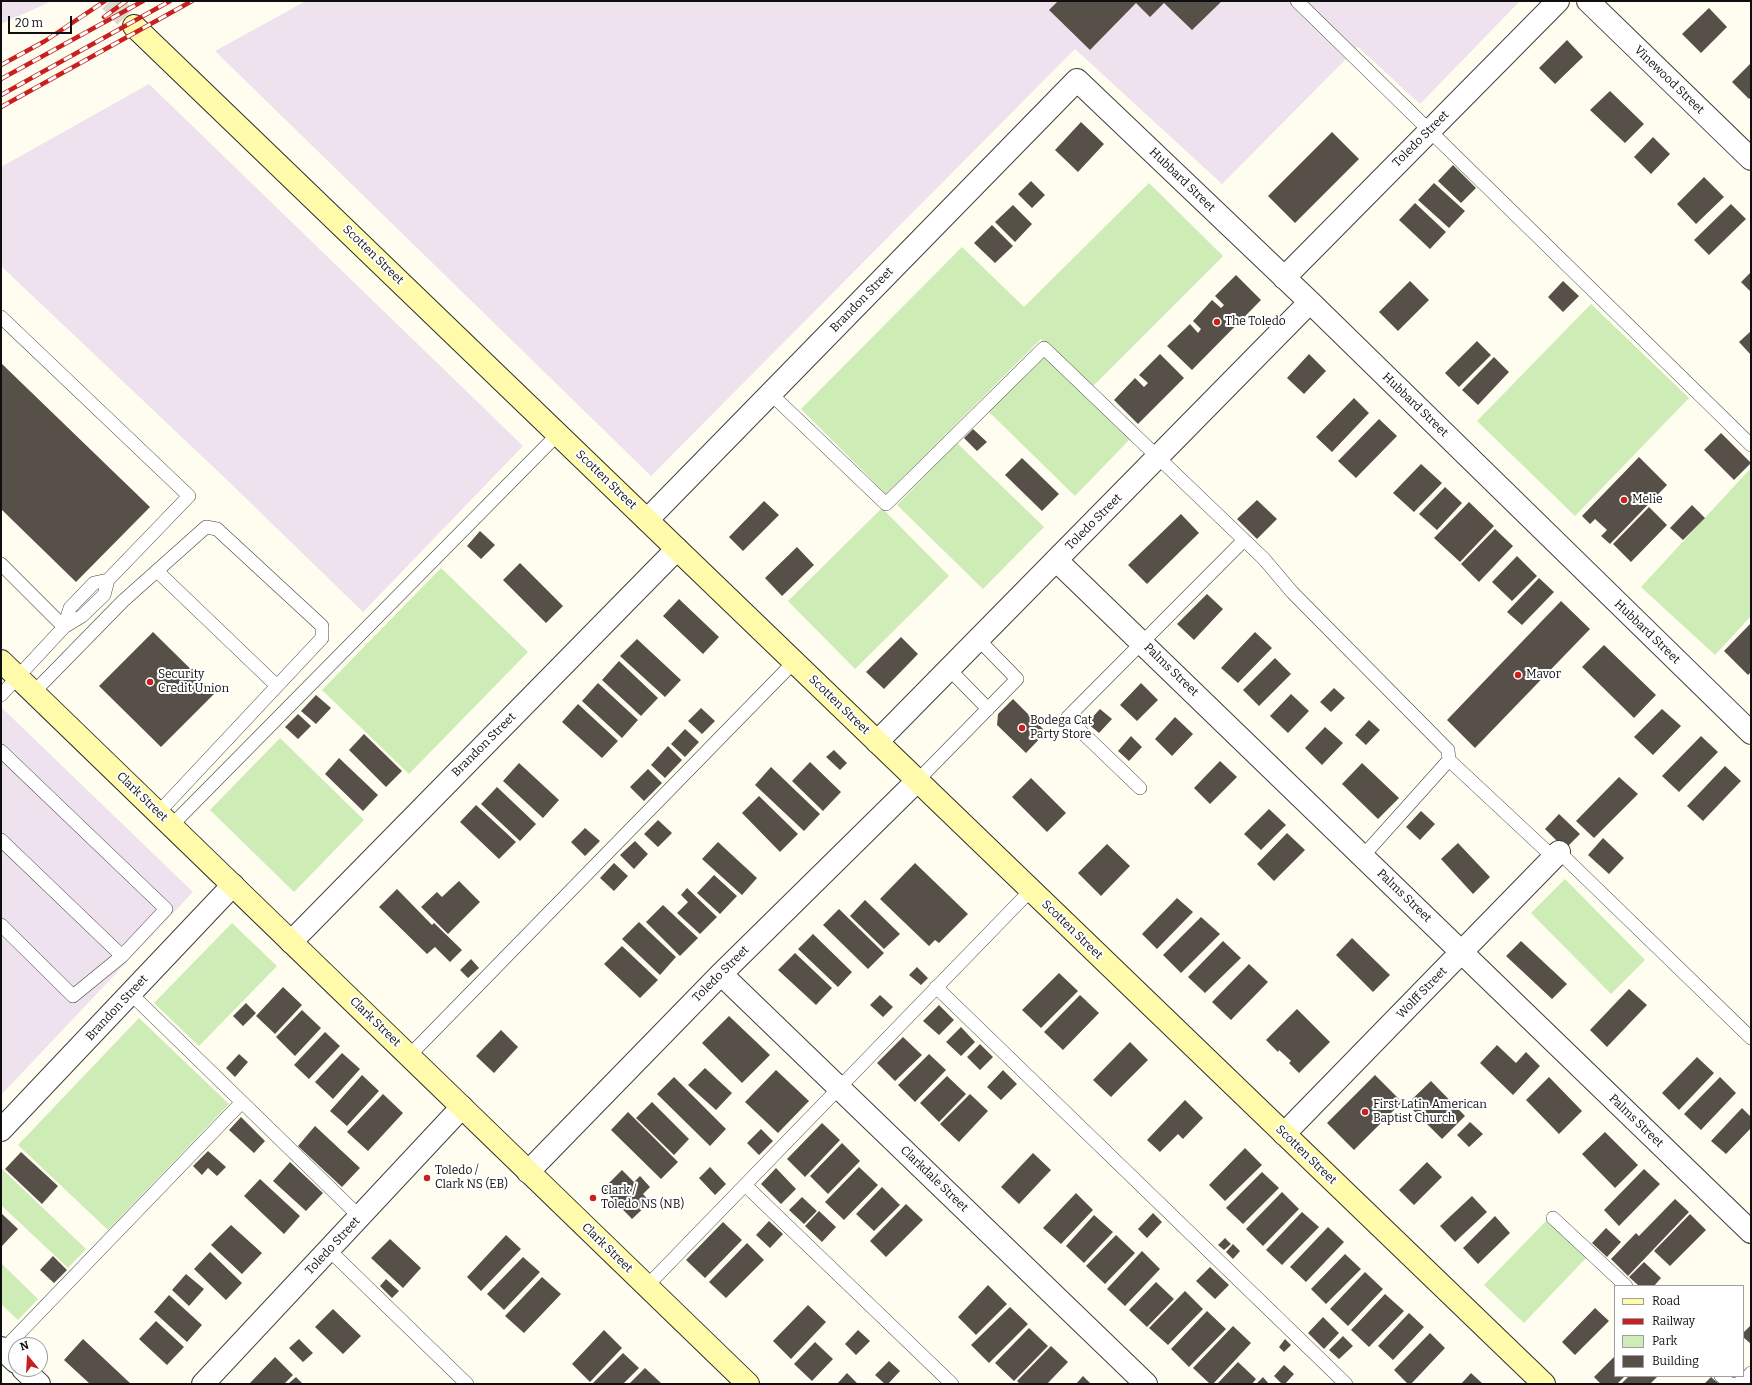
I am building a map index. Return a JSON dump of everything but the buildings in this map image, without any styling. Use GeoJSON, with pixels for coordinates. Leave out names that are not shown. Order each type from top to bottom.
{"type":"FeatureCollection","features":[{"type":"Feature","properties":{"kind":"street","name":"Toledo Street"},"geometry":{"type":"LineString","coordinates":[[1284,278],[1558,1]]}},
{"type":"Feature","properties":{"kind":"street","name":"Vinewood Street"},"geometry":{"type":"LineString","coordinates":[[1588,1],[1751,159]]}},
{"type":"Feature","properties":{"kind":"street","name":"Scotten Street"},"geometry":{"type":"LineString","coordinates":[[134,26],[1544,1384]]}},
{"type":"Feature","properties":{"kind":"street","name":"Hubbard Street"},"geometry":{"type":"LineString","coordinates":[[1077,80],[1310,302],[1751,733]]}},
{"type":"Feature","properties":{"kind":"street","name":"Brandon Street"},"geometry":{"type":"LineString","coordinates":[[647,520],[1077,80]]}},
{"type":"Feature","properties":{"kind":"street","name":"Toledo Street"},"geometry":{"type":"LineString","coordinates":[[877,742],[1310,302]]}},
{"type":"Feature","properties":{"kind":"street","name":"Brandon Street"},"geometry":{"type":"LineString","coordinates":[[291,942],[677,549]]}},
{"type":"Feature","properties":{"kind":"street","name":"Palms Street"},"geometry":{"type":"LineString","coordinates":[[1056,560],[1751,1232]]}},
{"type":"Feature","properties":{"kind":"street","name":"Clark Street"},"geometry":{"type":"LineString","coordinates":[[1,661],[748,1384]]}},
{"type":"Feature","properties":{"kind":"street","name":"Toledo Street"},"geometry":{"type":"LineString","coordinates":[[528,1172],[721,974],[918,780]]}},
{"type":"Feature","properties":{"kind":"street","name":"Wolff Street"},"geometry":{"type":"LineString","coordinates":[[1284,1134],[1556,854]]}},
{"type":"Feature","properties":{"kind":"street","name":"Brandon Street"},"geometry":{"type":"LineString","coordinates":[[1,1130],[232,885]]}},
{"type":"Feature","properties":{"kind":"street","name":"Clarkdale Street"},"geometry":{"type":"LineString","coordinates":[[721,974],[840,1087],[1146,1384]]}},
{"type":"Feature","properties":{"kind":"street","name":"Toledo Street"},"geometry":{"type":"LineString","coordinates":[[203,1384],[462,1107]]}},
{"type":"Feature","properties":{"kind":"street"},"geometry":{"type":"LineString","coordinates":[[31,1377],[39,1384]]}},
{"type":"Feature","properties":{"kind":"lane"},"geometry":{"type":"LineString","coordinates":[[1297,1],[1429,132],[1751,445]]}},
{"type":"Feature","properties":{"kind":"lane"},"geometry":{"type":"LineString","coordinates":[[1,316],[189,496],[108,580],[104,594],[82,616],[64,627],[1,695]]}},
{"type":"Feature","properties":{"kind":"lane"},"geometry":{"type":"LineString","coordinates":[[770,393],[886,504],[1044,348],[1264,559],[1292,592],[1448,750],[1450,760],[1556,854],[1751,1038]]}},
{"type":"Feature","properties":{"kind":"lane"},"geometry":{"type":"LineString","coordinates":[[165,820],[558,434]]}},
{"type":"Feature","properties":{"kind":"lane"},"geometry":{"type":"LineString","coordinates":[[34,693],[124,601],[158,572],[206,527],[216,529],[322,626],[322,638],[277,686],[165,820]]}},
{"type":"Feature","properties":{"kind":"lane"},"geometry":{"type":"LineString","coordinates":[[1140,788],[1067,718],[1244,540]]}},
{"type":"Feature","properties":{"kind":"lane"},"geometry":{"type":"LineString","coordinates":[[1,564],[64,627]]}},
{"type":"Feature","properties":{"kind":"lane"},"geometry":{"type":"LineString","coordinates":[[158,572],[277,686]]}},
{"type":"Feature","properties":{"kind":"lane"},"geometry":{"type":"LineString","coordinates":[[918,780],[1017,679],[978,639]]}},
{"type":"Feature","properties":{"kind":"lane"},"geometry":{"type":"LineString","coordinates":[[409,1056],[794,662]]}},
{"type":"Feature","properties":{"kind":"lane"},"geometry":{"type":"LineString","coordinates":[[949,669],[988,709]]}},
{"type":"Feature","properties":{"kind":"lane"},"geometry":{"type":"LineString","coordinates":[[1,751],[166,909],[122,956],[73,996],[1,925]]}},
{"type":"Feature","properties":{"kind":"lane"},"geometry":{"type":"LineString","coordinates":[[1363,856],[1450,760]]}},
{"type":"Feature","properties":{"kind":"lane"},"geometry":{"type":"LineString","coordinates":[[1,840],[122,956]]}},
{"type":"Feature","properties":{"kind":"lane"},"geometry":{"type":"LineString","coordinates":[[647,1286],[1031,890]]}},
{"type":"Feature","properties":{"kind":"lane"},"geometry":{"type":"LineString","coordinates":[[936,987],[1346,1384]]}},
{"type":"Feature","properties":{"kind":"lane"},"geometry":{"type":"LineString","coordinates":[[130,993],[360,1217]]}},
{"type":"Feature","properties":{"kind":"lane"},"geometry":{"type":"LineString","coordinates":[[27,1337],[242,1102]]}},
{"type":"Feature","properties":{"kind":"lane"},"geometry":{"type":"LineString","coordinates":[[745,1185],[952,1384]]}},
{"type":"Feature","properties":{"kind":"lane"},"geometry":{"type":"LineString","coordinates":[[1553,1218],[1625,1285]]}},
{"type":"Feature","properties":{"kind":"lane"},"geometry":{"type":"LineString","coordinates":[[329,1250],[466,1384]]}},
{"type":"Feature","properties":{"kind":"lane"},"geometry":{"type":"LineString","coordinates":[[1736,1384],[1743,1382],[1751,1373]]}},
{"type":"Feature","properties":{"kind":"lane"},"geometry":{"type":"LineString","coordinates":[[1722,1377],[1730,1384]]}},
{"type":"Feature","properties":{"kind":"shaded area"},"geometry":{"type":"Polygon","coordinates":[[[1,1],[52,1],[1,24],[1,1]]]}},
{"type":"Feature","properties":{"kind":"shaded area"},"geometry":{"type":"Polygon","coordinates":[[[306,1],[1520,1],[1420,104],[1358,47],[1222,184],[1075,49],[651,476],[215,51],[306,1]]]}},
{"type":"Feature","properties":{"kind":"shaded area"},"geometry":{"type":"Polygon","coordinates":[[[149,84],[523,446],[363,612],[226,479],[1,266],[1,167],[149,84]]]}},
{"type":"Feature","properties":{"kind":"shaded area"},"geometry":{"type":"Polygon","coordinates":[[[1,707],[193,892],[1,1095],[1,707]]]}},
{"type":"Feature","properties":{"kind":"green space"},"geometry":{"type":"Polygon","coordinates":[[[1149,183],[1223,256],[1091,388],[1041,339],[886,494],[801,409],[962,247],[1024,307],[1149,183]]]}},
{"type":"Feature","properties":{"kind":"green space"},"geometry":{"type":"Polygon","coordinates":[[[1591,304],[1689,398],[1575,516],[1477,421],[1591,304]]]}},
{"type":"Feature","properties":{"kind":"green space"},"geometry":{"type":"Polygon","coordinates":[[[1044,354],[1130,439],[1075,496],[988,411],[1044,354]]]}},
{"type":"Feature","properties":{"kind":"green space"},"geometry":{"type":"Polygon","coordinates":[[[957,443],[1044,527],[983,589],[897,505],[957,443]]]}},
{"type":"Feature","properties":{"kind":"green space"},"geometry":{"type":"Polygon","coordinates":[[[1751,468],[1751,616],[1715,655],[1641,587],[1751,468]]]}},
{"type":"Feature","properties":{"kind":"green space"},"geometry":{"type":"Polygon","coordinates":[[[882,508],[949,576],[855,669],[788,601],[882,508]]]}},
{"type":"Feature","properties":{"kind":"green space"},"geometry":{"type":"Polygon","coordinates":[[[441,568],[528,652],[409,774],[322,690],[441,568]]]}},
{"type":"Feature","properties":{"kind":"green space"},"geometry":{"type":"Polygon","coordinates":[[[280,738],[364,820],[294,892],[210,810],[280,738]]]}},
{"type":"Feature","properties":{"kind":"green space"},"geometry":{"type":"Polygon","coordinates":[[[1565,879],[1645,960],[1611,994],[1531,913],[1565,879]]]}},
{"type":"Feature","properties":{"kind":"green space"},"geometry":{"type":"Polygon","coordinates":[[[232,923],[277,966],[199,1046],[154,1003],[232,923]]]}},
{"type":"Feature","properties":{"kind":"green space"},"geometry":{"type":"Polygon","coordinates":[[[139,1018],[229,1104],[108,1230],[18,1145],[139,1018]]]}},
{"type":"Feature","properties":{"kind":"green space"},"geometry":{"type":"Polygon","coordinates":[[[1,1168],[86,1249],[68,1268],[1,1205],[1,1168]]]}},
{"type":"Feature","properties":{"kind":"green space"},"geometry":{"type":"Polygon","coordinates":[[[1547,1220],[1586,1258],[1524,1323],[1484,1285],[1547,1220]]]}},
{"type":"Feature","properties":{"kind":"green space"},"geometry":{"type":"Polygon","coordinates":[[[1,1263],[38,1299],[18,1320],[1,1304],[1,1263]]]}},
{"type":"Feature","properties":{"kind":"tunnel"},"geometry":{"type":"LineString","coordinates":[[110,1],[134,26]]}},
{"type":"Feature","properties":{"kind":"railway"},"geometry":{"type":"LineString","coordinates":[[1,65],[45,41],[105,1]]}},
{"type":"Feature","properties":{"kind":"railway"},"geometry":{"type":"LineString","coordinates":[[104,17],[126,1]]}},
{"type":"Feature","properties":{"kind":"railway"},"geometry":{"type":"LineString","coordinates":[[1,79],[143,1]]}},
{"type":"Feature","properties":{"kind":"railway"},"geometry":{"type":"LineString","coordinates":[[1,95],[170,1]]}},
{"type":"Feature","properties":{"kind":"railway"},"geometry":{"type":"LineString","coordinates":[[1,107],[192,1]]}},
{"type":"Feature","properties":{"kind":"place","name":"The Toledo"},"geometry":{"type":"Point","coordinates":[1217,322]}},
{"type":"Feature","properties":{"kind":"place","name":"Melie"},"geometry":{"type":"Point","coordinates":[1624,500]}},
{"type":"Feature","properties":{"kind":"place","name":"Mavor"},"geometry":{"type":"Point","coordinates":[1518,675]}},
{"type":"Feature","properties":{"kind":"place","name":"Security Credit Union"},"geometry":{"type":"Point","coordinates":[150,682]}},
{"type":"Feature","properties":{"kind":"place","name":"Bodega Cat Party Store"},"geometry":{"type":"Point","coordinates":[1022,728]}},
{"type":"Feature","properties":{"kind":"place","name":"First Latin American Baptist Church"},"geometry":{"type":"Point","coordinates":[1365,1112]}},
{"type":"Feature","properties":{"kind":"place","name":"Toledo / Clark NS (EB)"},"geometry":{"type":"Point","coordinates":[427,1178]}},
{"type":"Feature","properties":{"kind":"place","name":"Clark / Toledo NS (NB)"},"geometry":{"type":"Point","coordinates":[593,1198]}}]}
